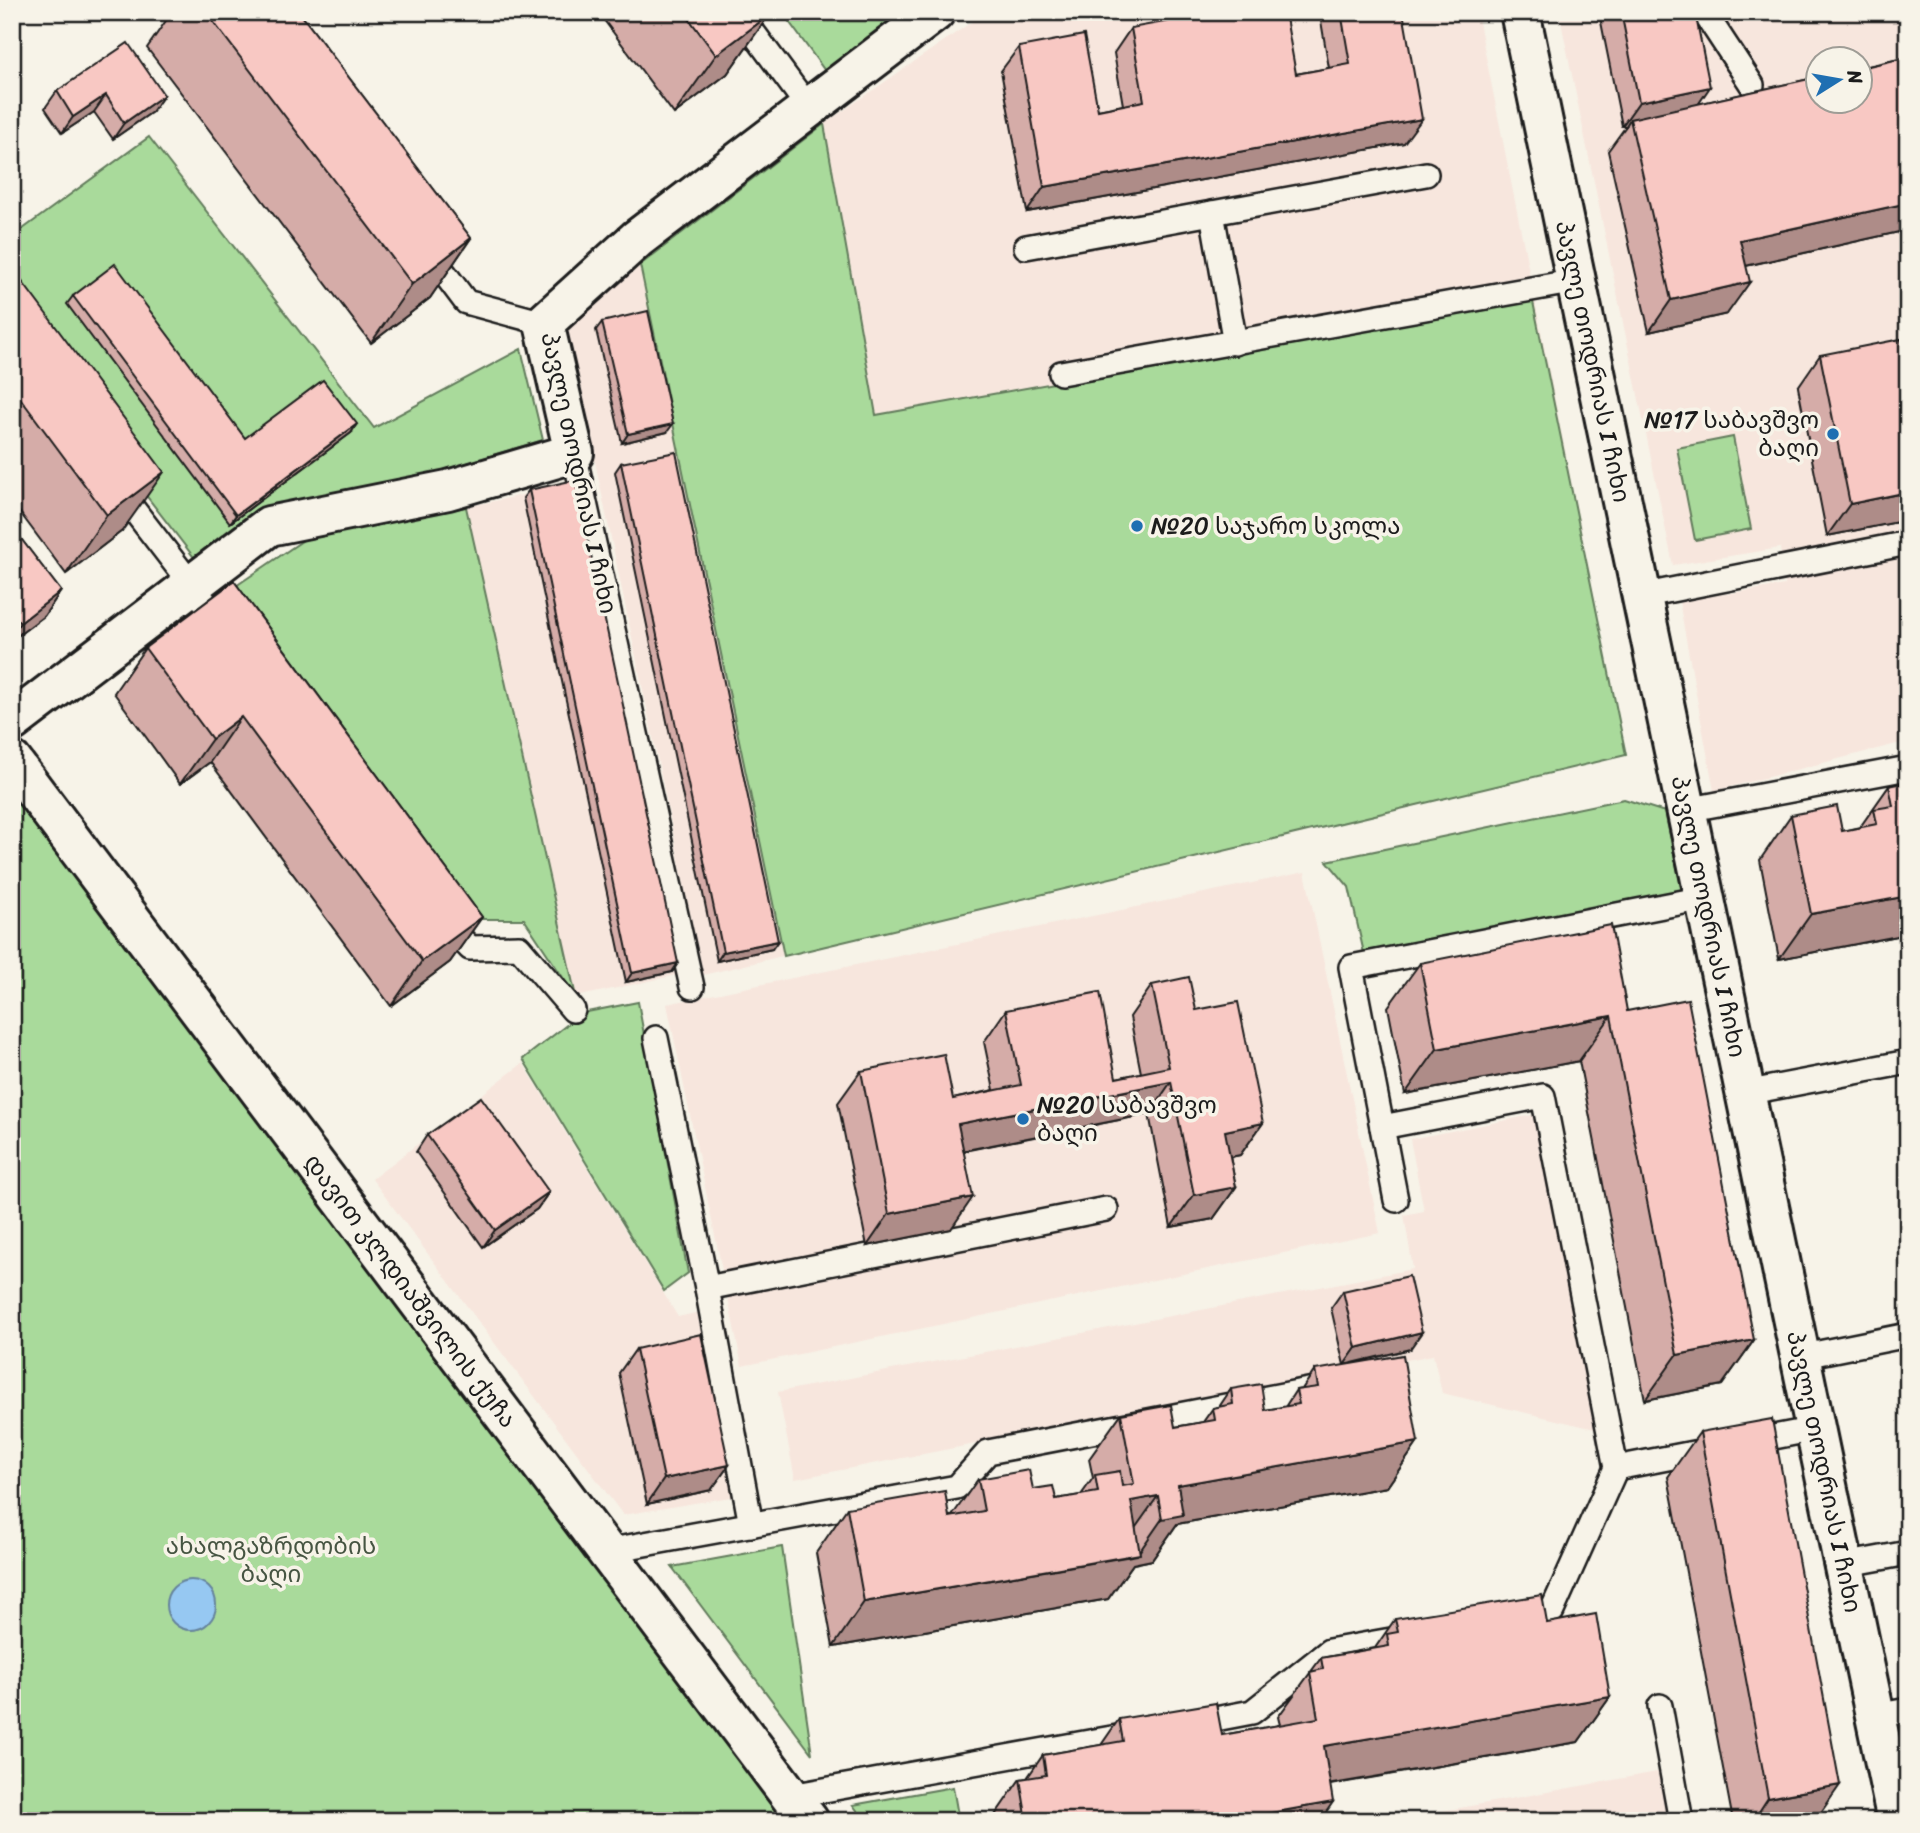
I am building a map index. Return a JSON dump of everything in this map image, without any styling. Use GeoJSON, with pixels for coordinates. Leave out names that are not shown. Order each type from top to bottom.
{"type":"FeatureCollection","features":[{"type":"Feature","properties":{"kind":"street","name":"პავლე თოდრიას I ჩიხი"},"geometry":{"type":"LineString","coordinates":[[575,453],[544,323],[637,239],[935,12]]}},
{"type":"Feature","properties":{"kind":"street","name":"პავლე თოდრიას I ჩიხი"},"geometry":{"type":"LineString","coordinates":[[1520,12],[1843,1565],[1891,1713],[1897,1821]]}},
{"type":"Feature","properties":{"kind":"street"},"geometry":{"type":"LineString","coordinates":[[12,722],[269,526],[448,490],[575,453]]}},
{"type":"Feature","properties":{"kind":"street","name":"დავით კლდიაშვილის ქუჩა"},"geometry":{"type":"LineString","coordinates":[[12,761],[800,1808]]}},
{"type":"Feature","properties":{"kind":"lane"},"geometry":{"type":"LineString","coordinates":[[737,12],[809,108]]}},
{"type":"Feature","properties":{"kind":"lane"},"geometry":{"type":"LineString","coordinates":[[1704,12],[1752,85]]}},
{"type":"Feature","properties":{"kind":"lane"},"geometry":{"type":"LineString","coordinates":[[1027,247],[1426,174]]}},
{"type":"Feature","properties":{"kind":"lane"},"geometry":{"type":"LineString","coordinates":[[1212,213],[1235,343]]}},
{"type":"Feature","properties":{"kind":"lane"},"geometry":{"type":"LineString","coordinates":[[416,235],[466,302],[544,323]]}},
{"type":"Feature","properties":{"kind":"lane"},"geometry":{"type":"LineString","coordinates":[[1062,373],[1576,281]]}},
{"type":"Feature","properties":{"kind":"lane","name":"პავლე თოდრიას I ჩიხი"},"geometry":{"type":"LineString","coordinates":[[575,453],[692,987]]}},
{"type":"Feature","properties":{"kind":"lane"},"geometry":{"type":"LineString","coordinates":[[106,473],[241,650]]}},
{"type":"Feature","properties":{"kind":"lane"},"geometry":{"type":"LineString","coordinates":[[1641,596],[1908,543]]}},
{"type":"Feature","properties":{"kind":"lane"},"geometry":{"type":"LineString","coordinates":[[1685,810],[1908,768]]}},
{"type":"Feature","properties":{"kind":"lane"},"geometry":{"type":"LineString","coordinates":[[1396,1200],[1351,967],[1704,898]]}},
{"type":"Feature","properties":{"kind":"lane"},"geometry":{"type":"LineString","coordinates":[[433,906],[470,948],[519,947],[573,1010]]}},
{"type":"Feature","properties":{"kind":"lane"},"geometry":{"type":"LineString","coordinates":[[656,1038],[751,1525]]}},
{"type":"Feature","properties":{"kind":"lane"},"geometry":{"type":"LineString","coordinates":[[1745,1093],[1908,1062]]}},
{"type":"Feature","properties":{"kind":"lane"},"geometry":{"type":"LineString","coordinates":[[1382,1127],[1543,1096],[1616,1468],[1552,1611],[1489,1623]]}},
{"type":"Feature","properties":{"kind":"lane"},"geometry":{"type":"LineString","coordinates":[[707,1289],[1106,1209]]}},
{"type":"Feature","properties":{"kind":"lane"},"geometry":{"type":"LineString","coordinates":[[1800,1357],[1908,1335]]}},
{"type":"Feature","properties":{"kind":"lane"},"geometry":{"type":"LineString","coordinates":[[606,1551],[957,1487],[988,1452],[1349,1382]]}},
{"type":"Feature","properties":{"kind":"lane"},"geometry":{"type":"LineString","coordinates":[[1616,1468],[1815,1429]]}},
{"type":"Feature","properties":{"kind":"lane"},"geometry":{"type":"LineString","coordinates":[[1843,1565],[1908,1553]]}},
{"type":"Feature","properties":{"kind":"lane"},"geometry":{"type":"LineString","coordinates":[[800,1808],[1162,1728],[1252,1712],[1329,1651],[1424,1634]]}},
{"type":"Feature","properties":{"kind":"lane"},"geometry":{"type":"LineString","coordinates":[[1660,1706],[1681,1821]]}},
{"type":"Feature","properties":{"kind":"shaded area","name":"№20 საჯარო სკოლა"},"geometry":{"type":"Polygon","coordinates":[[[986,12],[1477,12],[1626,755],[703,975],[566,324],[824,124],[986,12]]]}},
{"type":"Feature","properties":{"kind":"shaded area"},"geometry":{"type":"Polygon","coordinates":[[[1559,12],[1908,12],[1908,741],[1714,791],[1679,601],[1785,585],[1780,548],[1673,565],[1559,12]]]}},
{"type":"Feature","properties":{"kind":"shaded area"},"geometry":{"type":"Polygon","coordinates":[[[574,484],[681,974],[576,997],[466,507],[574,484]]]}},
{"type":"Feature","properties":{"kind":"shaded area","name":"№20 საბავშვო ბაღი"},"geometry":{"type":"Polygon","coordinates":[[[1305,872],[1380,1233],[742,1366],[667,1004],[1305,872]]]}},
{"type":"Feature","properties":{"kind":"shaded area"},"geometry":{"type":"Polygon","coordinates":[[[523,1063],[678,1317],[704,1311],[737,1496],[623,1515],[372,1179],[523,1063]]]}},
{"type":"Feature","properties":{"kind":"shaded area"},"geometry":{"type":"Polygon","coordinates":[[[1538,1114],[1599,1430],[1442,1393],[1433,1355],[795,1479],[778,1392],[1413,1269],[1404,1215],[1424,1211],[1410,1139],[1538,1114]]]}},
{"type":"Feature","properties":{"kind":"shaded area"},"geometry":{"type":"Polygon","coordinates":[[[1668,1770],[1675,1821],[1388,1821],[1668,1770]]]}},
{"type":"Feature","properties":{"kind":"green space"},"geometry":{"type":"Polygon","coordinates":[[[782,12],[913,12],[828,75],[782,12]]]}},
{"type":"Feature","properties":{"kind":"green space","name":"№20 საჯარო სკოლა"},"geometry":{"type":"Polygon","coordinates":[[[824,124],[876,415],[1532,297],[1626,755],[784,956],[640,265],[824,124]]]}},
{"type":"Feature","properties":{"kind":"green space"},"geometry":{"type":"Polygon","coordinates":[[[149,137],[374,428],[521,349],[543,440],[434,473],[196,560],[12,322],[12,237],[149,137]]]}},
{"type":"Feature","properties":{"kind":"green space"},"geometry":{"type":"Polygon","coordinates":[[[1733,437],[1751,529],[1695,540],[1677,448],[1733,437]]]}},
{"type":"Feature","properties":{"kind":"green space"},"geometry":{"type":"Polygon","coordinates":[[[466,507],[576,997],[524,919],[480,919],[462,902],[233,588],[305,539],[466,507]]]}},
{"type":"Feature","properties":{"kind":"green space","name":"ახალგაზრდობის ბაღი"},"geometry":{"type":"Polygon","coordinates":[[[12,782],[792,1821],[12,1821],[12,782]]]}},
{"type":"Feature","properties":{"kind":"green space"},"geometry":{"type":"Polygon","coordinates":[[[1624,799],[1665,812],[1682,891],[1364,953],[1349,887],[1327,861],[1624,799]]]}},
{"type":"Feature","properties":{"kind":"green space"},"geometry":{"type":"Polygon","coordinates":[[[638,1002],[688,1273],[664,1291],[523,1059],[582,1013],[638,1002]]]}},
{"type":"Feature","properties":{"kind":"green space"},"geometry":{"type":"Polygon","coordinates":[[[782,1547],[812,1754],[672,1567],[782,1547]]]}},
{"type":"Feature","properties":{"kind":"green space"},"geometry":{"type":"Polygon","coordinates":[[[953,1787],[959,1821],[865,1821],[853,1805],[953,1787]]]}},
{"type":"Feature","properties":{"kind":"water"},"geometry":{"type":"Polygon","coordinates":[[[191,1580],[209,1587],[216,1605],[209,1623],[191,1630],[173,1623],[166,1605],[173,1587],[191,1580]]]}},
{"type":"Feature","properties":{"kind":"building"},"geometry":{"type":"Polygon","coordinates":[[[206,12],[299,12],[471,238],[412,284],[206,12]]]}},
{"type":"Feature","properties":{"kind":"building"},"geometry":{"type":"Polygon","coordinates":[[[684,12],[767,12],[769,15],[716,55],[684,12]]]}},
{"type":"Feature","properties":{"kind":"building"},"geometry":{"type":"Polygon","coordinates":[[[1219,12],[1285,12],[1296,74],[1350,64],[1341,12],[1403,12],[1422,119],[1044,187],[1019,47],[1084,35],[1098,110],[1144,101],[1131,28],[1219,12]]]}},
{"type":"Feature","properties":{"kind":"building"},"geometry":{"type":"Polygon","coordinates":[[[1621,12],[1695,12],[1710,87],[1639,102],[1621,12]]]}},
{"type":"Feature","properties":{"kind":"building"},"geometry":{"type":"Polygon","coordinates":[[[128,43],[164,95],[124,123],[106,95],[73,117],[57,91],[128,43]]]}},
{"type":"Feature","properties":{"kind":"building"},"geometry":{"type":"Polygon","coordinates":[[[1908,57],[1908,203],[1740,240],[1750,282],[1671,300],[1630,119],[1804,80],[1804,116],[1874,116],[1874,65],[1908,57]]]}},
{"type":"Feature","properties":{"kind":"building"},"geometry":{"type":"Polygon","coordinates":[[[115,264],[245,438],[323,380],[357,424],[236,515],[73,296],[115,264]]]}},
{"type":"Feature","properties":{"kind":"building"},"geometry":{"type":"Polygon","coordinates":[[[12,268],[164,472],[107,515],[12,387],[12,268]]]}},
{"type":"Feature","properties":{"kind":"building"},"geometry":{"type":"Polygon","coordinates":[[[648,311],[673,424],[628,434],[602,322],[648,311]]]}},
{"type":"Feature","properties":{"kind":"building"},"geometry":{"type":"Polygon","coordinates":[[[1901,339],[1908,372],[1908,492],[1850,504],[1820,355],[1901,339]]]}},
{"type":"Feature","properties":{"kind":"building"},"geometry":{"type":"Polygon","coordinates":[[[676,452],[778,941],[723,952],[621,463],[676,452]]]}},
{"type":"Feature","properties":{"kind":"building"},"geometry":{"type":"Polygon","coordinates":[[[575,480],[678,963],[632,973],[529,490],[575,480]]]}},
{"type":"Feature","properties":{"kind":"building"},"geometry":{"type":"Polygon","coordinates":[[[12,527],[61,591],[20,623],[12,612],[12,527]]]}},
{"type":"Feature","properties":{"kind":"building"},"geometry":{"type":"Polygon","coordinates":[[[234,581],[482,917],[422,961],[241,717],[212,739],[145,648],[234,581]]]}},
{"type":"Feature","properties":{"kind":"building"},"geometry":{"type":"Polygon","coordinates":[[[1908,782],[1908,896],[1811,914],[1791,815],[1837,806],[1842,831],[1877,824],[1874,809],[1893,806],[1889,786],[1908,782]]]}},
{"type":"Feature","properties":{"kind":"building"},"geometry":{"type":"Polygon","coordinates":[[[1611,925],[1627,1011],[1688,999],[1754,1340],[1677,1355],[1611,1016],[1437,1049],[1420,963],[1611,925]]]}},
{"type":"Feature","properties":{"kind":"building"},"geometry":{"type":"Polygon","coordinates":[[[1189,977],[1196,1010],[1238,1002],[1263,1123],[1225,1131],[1236,1187],[1194,1195],[1171,1082],[958,1124],[973,1197],[889,1214],[861,1071],[944,1054],[953,1099],[1021,1085],[1006,1010],[1100,992],[1116,1078],[1169,1067],[1152,985],[1189,977]]]}},
{"type":"Feature","properties":{"kind":"building"},"geometry":{"type":"Polygon","coordinates":[[[481,1097],[549,1192],[495,1230],[427,1135],[481,1097]]]}},
{"type":"Feature","properties":{"kind":"building"},"geometry":{"type":"Polygon","coordinates":[[[1409,1276],[1422,1332],[1356,1348],[1343,1291],[1409,1276]]]}},
{"type":"Feature","properties":{"kind":"building"},"geometry":{"type":"Polygon","coordinates":[[[701,1334],[729,1465],[664,1479],[636,1349],[701,1334]]]}},
{"type":"Feature","properties":{"kind":"building"},"geometry":{"type":"Polygon","coordinates":[[[1403,1355],[1418,1442],[1178,1485],[1183,1515],[1162,1519],[1158,1496],[1131,1501],[1140,1554],[864,1602],[847,1508],[945,1491],[949,1517],[984,1511],[978,1479],[1029,1470],[1033,1489],[1053,1486],[1056,1499],[1098,1492],[1095,1475],[1120,1471],[1122,1486],[1134,1484],[1121,1414],[1171,1405],[1175,1427],[1215,1420],[1213,1408],[1233,1404],[1231,1389],[1261,1384],[1265,1410],[1299,1404],[1296,1390],[1318,1387],[1315,1370],[1403,1355]]]}},
{"type":"Feature","properties":{"kind":"building"},"geometry":{"type":"Polygon","coordinates":[[[1772,1419],[1840,1785],[1768,1798],[1700,1432],[1772,1419]]]}},
{"type":"Feature","properties":{"kind":"building"},"geometry":{"type":"Polygon","coordinates":[[[1542,1595],[1547,1623],[1596,1614],[1610,1697],[1324,1746],[1333,1802],[1225,1821],[1027,1821],[1020,1779],[1046,1775],[1043,1755],[1123,1741],[1119,1719],[1216,1703],[1222,1735],[1318,1718],[1310,1672],[1323,1669],[1321,1658],[1389,1646],[1387,1634],[1398,1632],[1395,1619],[1542,1595]]]}},
{"type":"Feature","properties":{"kind":"place","name":"№17 საბავშვო ბაღი"},"geometry":{"type":"Point","coordinates":[1833,434]}},
{"type":"Feature","properties":{"kind":"place","name":"№20 საჯარო სკოლა"},"geometry":{"type":"Point","coordinates":[1137,526]}},
{"type":"Feature","properties":{"kind":"place","name":"№20 საბავშვო ბაღი"},"geometry":{"type":"Point","coordinates":[1023,1119]}}]}
